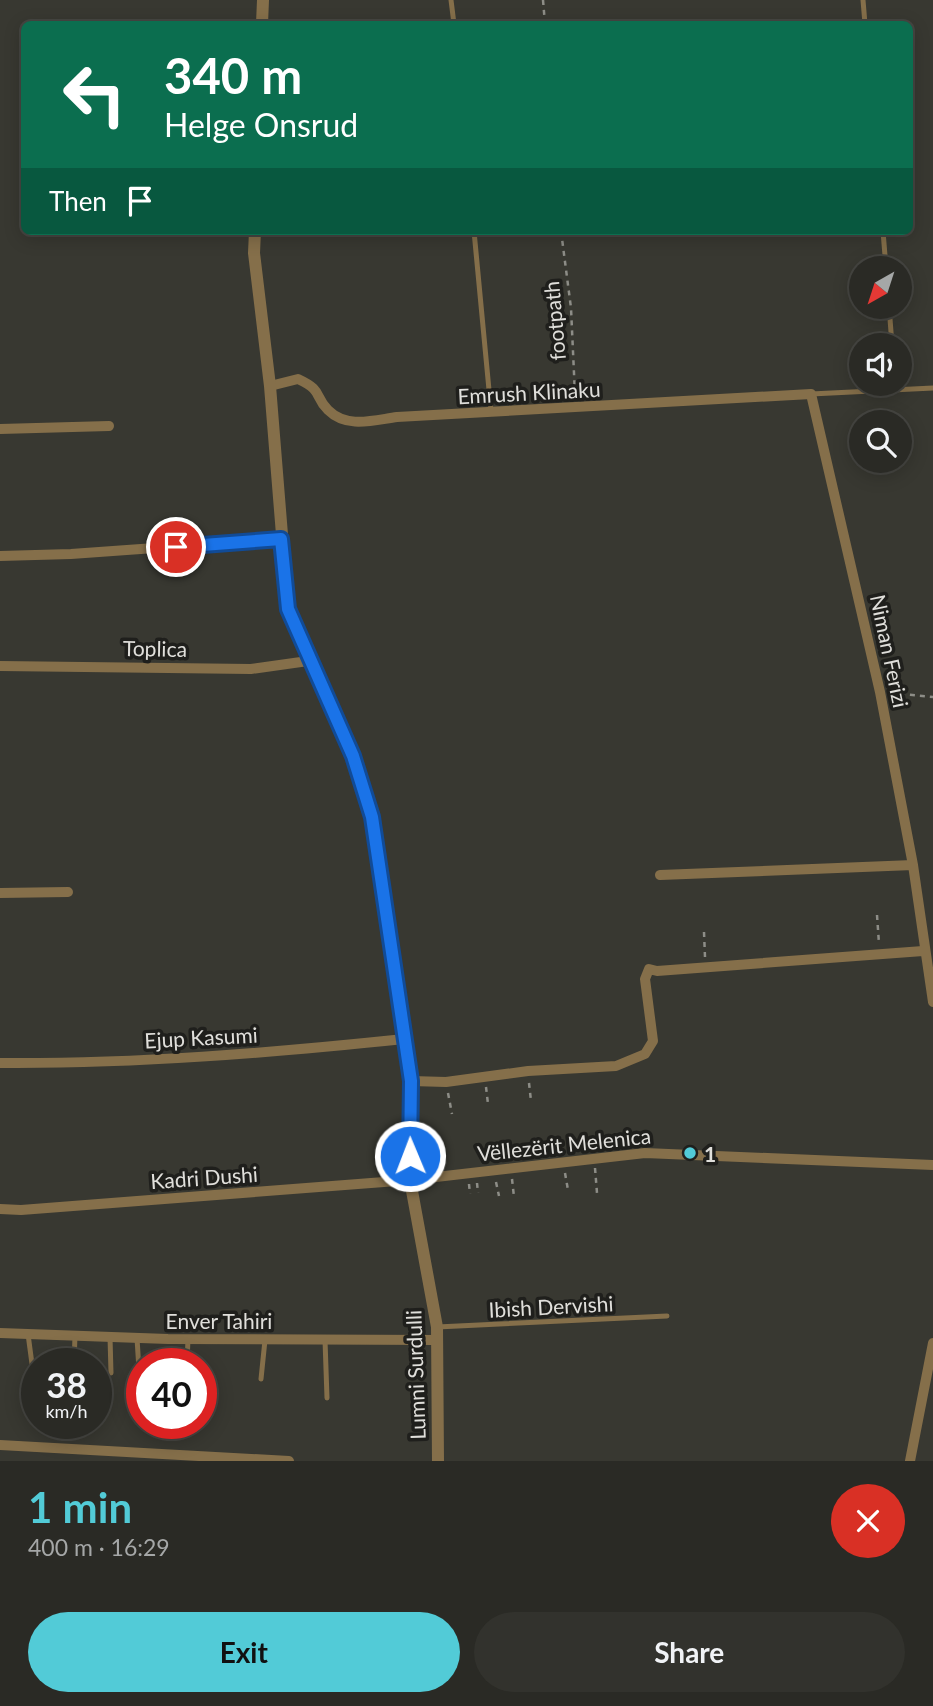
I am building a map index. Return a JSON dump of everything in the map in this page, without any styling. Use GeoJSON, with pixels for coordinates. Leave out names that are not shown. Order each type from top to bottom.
{"type":"FeatureCollection","features":[{"type":"Feature","properties":{"kind":"street"},"geometry":{"type":"LineString","coordinates":[[262,21],[263,0]]}},
{"type":"Feature","properties":{"kind":"street","name":"Lumni Surdulli"},"geometry":{"type":"LineString","coordinates":[[255,235],[254,253],[270,386],[288,609],[308,661],[353,756],[372,817],[411,1081],[410,1180],[437,1334],[438,1461]]}},
{"type":"Feature","properties":{"kind":"street","name":"Emrush Klinaku"},"geometry":{"type":"LineString","coordinates":[[270,386],[298,379],[316,388],[327,410],[348,423],[397,417],[491,414],[811,394]]}},
{"type":"Feature","properties":{"kind":"street","name":"Niman Ferizi"},"geometry":{"type":"LineString","coordinates":[[811,394],[880,692],[913,865],[923,951],[933,1002]]}},
{"type":"Feature","properties":{"kind":"street"},"geometry":{"type":"LineString","coordinates":[[0,429],[109,426]]}},
{"type":"Feature","properties":{"kind":"street"},"geometry":{"type":"LineString","coordinates":[[0,555],[71,554],[281,539]]}},
{"type":"Feature","properties":{"kind":"street","name":"Toplica"},"geometry":{"type":"LineString","coordinates":[[0,666],[251,669],[308,661]]}},
{"type":"Feature","properties":{"kind":"street"},"geometry":{"type":"LineString","coordinates":[[660,875],[913,865]]}},
{"type":"Feature","properties":{"kind":"street"},"geometry":{"type":"LineString","coordinates":[[0,893],[68,892]]}},
{"type":"Feature","properties":{"kind":"street"},"geometry":{"type":"LineString","coordinates":[[411,1081],[446,1082],[528,1071],[616,1066],[645,1054],[653,1041],[645,979],[647,970],[923,951]]}},
{"type":"Feature","properties":{"kind":"street","name":"Ejup Kasumi"},"geometry":{"type":"LineString","coordinates":[[0,1063],[57,1064],[264,1053],[404,1039]]}},
{"type":"Feature","properties":{"kind":"street","name":"Vëllezërit Melenica"},"geometry":{"type":"LineString","coordinates":[[410,1180],[645,1153],[933,1165]]}},
{"type":"Feature","properties":{"kind":"street","name":"Kadri Dushi"},"geometry":{"type":"LineString","coordinates":[[0,1209],[21,1210],[410,1180]]}},
{"type":"Feature","properties":{"kind":"street","name":"Enver Tahiri"},"geometry":{"type":"LineString","coordinates":[[0,1333],[265,1340],[437,1334]]}},
{"type":"Feature","properties":{"kind":"street"},"geometry":{"type":"LineString","coordinates":[[910,1461],[933,1343]]}},
{"type":"Feature","properties":{"kind":"street"},"geometry":{"type":"LineString","coordinates":[[0,1445],[289,1461]]}},
{"type":"Feature","properties":{"kind":"lane"},"geometry":{"type":"LineString","coordinates":[[451,0],[454,21]]}},
{"type":"Feature","properties":{"kind":"lane"},"geometry":{"type":"LineString","coordinates":[[863,0],[865,21]]}},
{"type":"Feature","properties":{"kind":"lane"},"geometry":{"type":"LineString","coordinates":[[474,235],[491,414]]}},
{"type":"Feature","properties":{"kind":"lane"},"geometry":{"type":"LineString","coordinates":[[883,235],[885,256]]}},
{"type":"Feature","properties":{"kind":"lane"},"geometry":{"type":"LineString","coordinates":[[912,387],[933,388]]}},
{"type":"Feature","properties":{"kind":"lane"},"geometry":{"type":"LineString","coordinates":[[811,394],[849,391]]}},
{"type":"Feature","properties":{"kind":"lane","name":"Ibish Dervishi"},"geometry":{"type":"LineString","coordinates":[[437,1334],[667,1316]]}},
{"type":"Feature","properties":{"kind":"lane"},"geometry":{"type":"LineString","coordinates":[[28,1334],[30,1348]]}},
{"type":"Feature","properties":{"kind":"lane"},"geometry":{"type":"LineString","coordinates":[[75,1336],[75,1348]]}},
{"type":"Feature","properties":{"kind":"lane"},"geometry":{"type":"LineString","coordinates":[[110,1337],[110,1348]]}},
{"type":"Feature","properties":{"kind":"lane"},"geometry":{"type":"LineString","coordinates":[[137,1338],[138,1348]]}},
{"type":"Feature","properties":{"kind":"lane"},"geometry":{"type":"LineString","coordinates":[[188,1339],[188,1348]]}},
{"type":"Feature","properties":{"kind":"lane"},"geometry":{"type":"LineString","coordinates":[[261,1379],[265,1340]]}},
{"type":"Feature","properties":{"kind":"lane"},"geometry":{"type":"LineString","coordinates":[[325,1340],[327,1398]]}},
{"type":"Feature","properties":{"kind":"path"},"geometry":{"type":"LineString","coordinates":[[543,0],[545,21]]}},
{"type":"Feature","properties":{"kind":"path","name":"footpath"},"geometry":{"type":"LineString","coordinates":[[562,235],[571,308],[576,408]]}},
{"type":"Feature","properties":{"kind":"path"},"geometry":{"type":"LineString","coordinates":[[880,692],[933,696]]}},
{"type":"Feature","properties":{"kind":"path"},"geometry":{"type":"LineString","coordinates":[[877,915],[879,955]]}},
{"type":"Feature","properties":{"kind":"path"},"geometry":{"type":"LineString","coordinates":[[704,932],[705,967]]}},
{"type":"Feature","properties":{"kind":"path"},"geometry":{"type":"LineString","coordinates":[[528,1071],[531,1101]]}},
{"type":"Feature","properties":{"kind":"path"},"geometry":{"type":"LineString","coordinates":[[484,1077],[488,1104]]}},
{"type":"Feature","properties":{"kind":"path"},"geometry":{"type":"LineString","coordinates":[[446,1082],[452,1114]]}},
{"type":"Feature","properties":{"kind":"path"},"geometry":{"type":"LineString","coordinates":[[594,1158],[597,1193]]}},
{"type":"Feature","properties":{"kind":"path"},"geometry":{"type":"LineString","coordinates":[[563,1162],[568,1191]]}},
{"type":"Feature","properties":{"kind":"path"},"geometry":{"type":"LineString","coordinates":[[510,1168],[513,1196]]}},
{"type":"Feature","properties":{"kind":"path"},"geometry":{"type":"LineString","coordinates":[[495,1170],[499,1196]]}},
{"type":"Feature","properties":{"kind":"place","name":"1"},"geometry":{"type":"Point","coordinates":[690,1153]}},
{"type":"Feature","properties":{"kind":"route"},"geometry":{"type":"LineString","coordinates":[[176,547],[281,539],[288,609],[308,661],[353,756],[372,817],[411,1081],[410,1156]]}}]}
